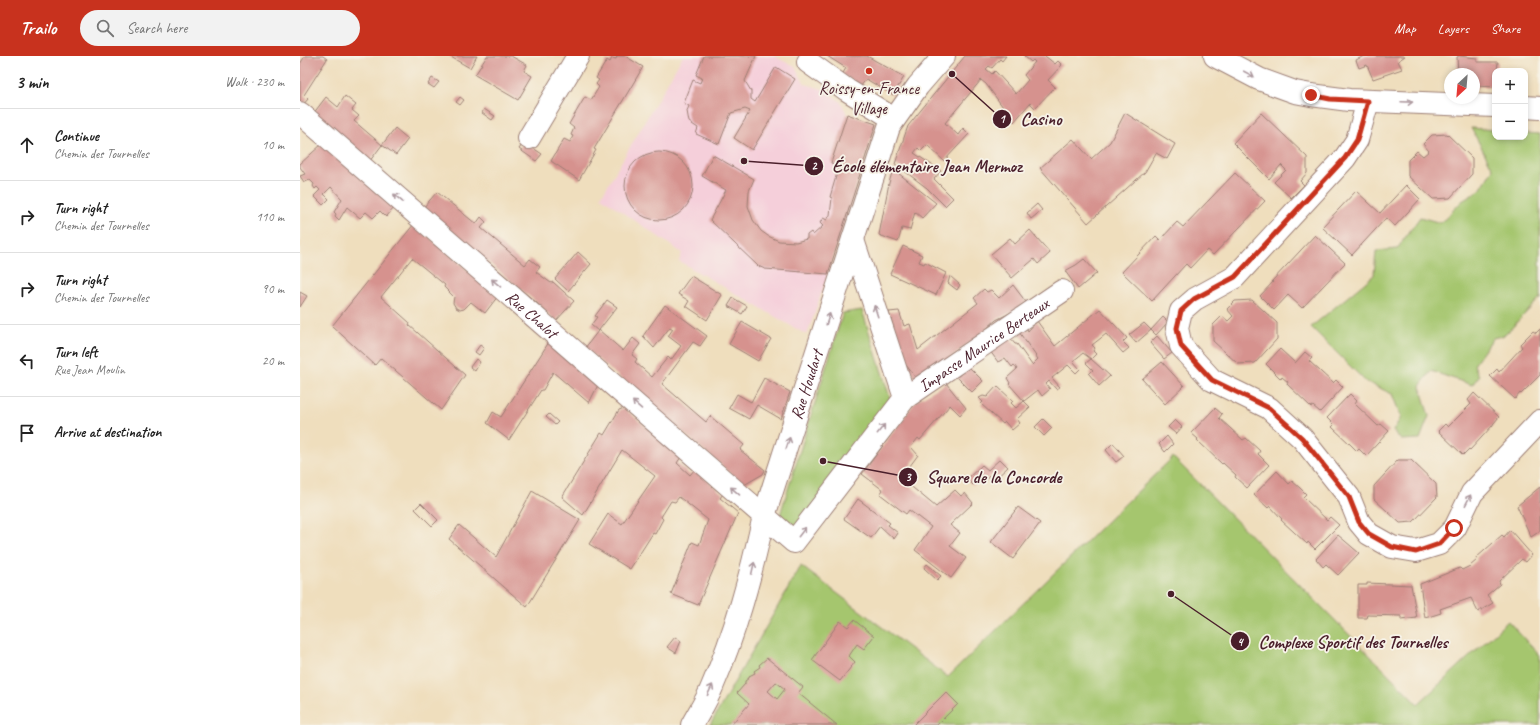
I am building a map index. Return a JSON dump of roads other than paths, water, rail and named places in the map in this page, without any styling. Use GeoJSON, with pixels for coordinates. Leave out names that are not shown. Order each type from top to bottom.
{"type":"FeatureCollection","features":[{"type":"Feature","properties":{"kind":"street","name":"Rue Houdart"},"geometry":{"type":"LineString","coordinates":[[692,725],[712,688],[731,637],[751,575],[764,516],[889,127],[922,81],[944,56]]}},
{"type":"Feature","properties":{"kind":"street"},"geometry":{"type":"LineString","coordinates":[[1215,56],[1259,79],[1295,92],[1330,99],[1492,106]]}},
{"type":"Feature","properties":{"kind":"street"},"geometry":{"type":"LineString","coordinates":[[529,138],[574,58]]}},
{"type":"Feature","properties":{"kind":"street"},"geometry":{"type":"LineString","coordinates":[[808,62],[847,90],[894,119]]}},
{"type":"Feature","properties":{"kind":"street"},"geometry":{"type":"LineString","coordinates":[[1368,101],[1357,140],[1345,158],[1235,277],[1194,299],[1181,311],[1177,328],[1181,346],[1212,380],[1269,408],[1302,438],[1349,497],[1359,522],[1369,534],[1392,547],[1416,552],[1439,544],[1454,528],[1472,493],[1540,421]]}},
{"type":"Feature","properties":{"kind":"street"},"geometry":{"type":"LineString","coordinates":[[1528,107],[1540,108]]}},
{"type":"Feature","properties":{"kind":"street","name":"Rue Chalot"},"geometry":{"type":"LineString","coordinates":[[300,113],[794,542],[905,398]]}},
{"type":"Feature","properties":{"kind":"street"},"geometry":{"type":"LineString","coordinates":[[853,240],[905,398]]}},
{"type":"Feature","properties":{"kind":"street","name":"Impasse Maurice Berteaux"},"geometry":{"type":"LineString","coordinates":[[905,398],[1062,291]]}},
{"type":"Feature","properties":{"kind":"place","name":"Roissy-en-France Village"},"geometry":{"type":"Point","coordinates":[869,71]}},
{"type":"Feature","properties":{"kind":"place","name":"Casino"},"geometry":{"type":"Point","coordinates":[952,74]}},
{"type":"Feature","properties":{"kind":"place","name":"École élémentaire Jean Mermoz"},"geometry":{"type":"Point","coordinates":[744,161]}},
{"type":"Feature","properties":{"kind":"place","name":"Square de la Concorde"},"geometry":{"type":"Point","coordinates":[823,461]}},
{"type":"Feature","properties":{"kind":"place","name":"Complexe Sportif des Tournelles"},"geometry":{"type":"Point","coordinates":[1171,594]}}]}
